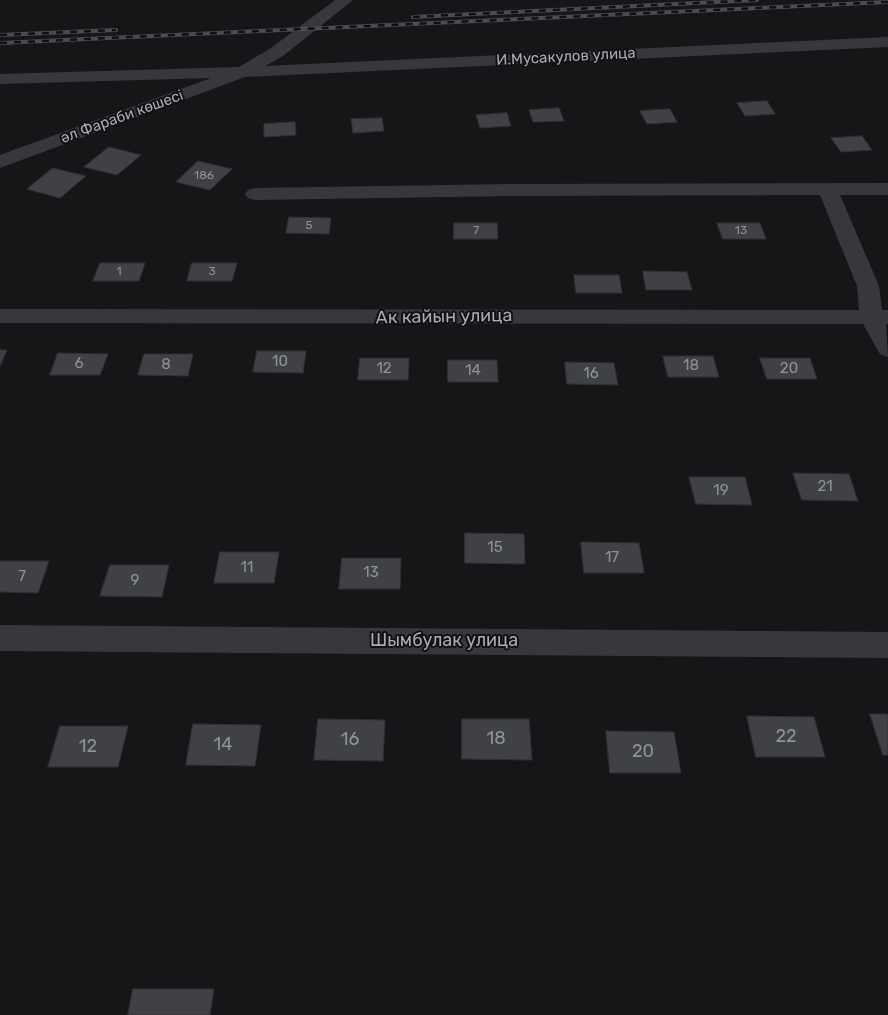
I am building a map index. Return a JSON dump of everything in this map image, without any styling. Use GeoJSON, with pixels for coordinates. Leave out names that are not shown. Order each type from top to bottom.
{"type":"FeatureCollection","features":[{"type":"Feature","properties":{"kind":"street"},"geometry":{"type":"LineString","coordinates":[[243,72],[277,52],[345,0]]}},
{"type":"Feature","properties":{"kind":"street","name":"И.Мусакулов улица"},"geometry":{"type":"LineString","coordinates":[[0,79],[243,72],[888,42]]}},
{"type":"Feature","properties":{"kind":"street","name":"әл Фараби көшесі"},"geometry":{"type":"LineString","coordinates":[[0,162],[243,72]]}},
{"type":"Feature","properties":{"kind":"street"},"geometry":{"type":"LineString","coordinates":[[827,189],[880,317],[888,349]]}},
{"type":"Feature","properties":{"kind":"street"},"geometry":{"type":"LineString","coordinates":[[255,194],[511,190],[888,189]]}},
{"type":"Feature","properties":{"kind":"street","name":"Ак кайын улица"},"geometry":{"type":"LineString","coordinates":[[0,316],[304,318],[549,316],[880,317]]}},
{"type":"Feature","properties":{"kind":"street","name":"Шымбулак улица"},"geometry":{"type":"LineString","coordinates":[[0,638],[888,645]]}},
{"type":"Feature","properties":{"kind":"building"},"geometry":{"type":"Polygon","coordinates":[[[767,101],[775,114],[745,116],[737,103],[767,101]]]}},
{"type":"Feature","properties":{"kind":"building"},"geometry":{"type":"Polygon","coordinates":[[[559,108],[564,121],[533,122],[529,110],[559,108]]]}},
{"type":"Feature","properties":{"kind":"building"},"geometry":{"type":"Polygon","coordinates":[[[670,109],[677,122],[647,124],[640,111],[670,109]]]}},
{"type":"Feature","properties":{"kind":"building"},"geometry":{"type":"Polygon","coordinates":[[[507,113],[511,126],[480,128],[476,115],[507,113]]]}},
{"type":"Feature","properties":{"kind":"building"},"geometry":{"type":"Polygon","coordinates":[[[382,118],[384,131],[353,133],[351,119],[382,118]]]}},
{"type":"Feature","properties":{"kind":"building"},"geometry":{"type":"Polygon","coordinates":[[[295,122],[296,135],[264,137],[264,124],[295,122]]]}},
{"type":"Feature","properties":{"kind":"building"},"geometry":{"type":"Polygon","coordinates":[[[862,136],[872,150],[841,152],[831,138],[862,136]]]}},
{"type":"Feature","properties":{"kind":"building"},"geometry":{"type":"Polygon","coordinates":[[[109,147],[141,155],[117,175],[84,167],[109,147]]]}},
{"type":"Feature","properties":{"kind":"building"},"geometry":{"type":"Polygon","coordinates":[[[198,161],[232,169],[210,190],[176,182],[198,161]]]}},
{"type":"Feature","properties":{"kind":"building"},"geometry":{"type":"Polygon","coordinates":[[[53,168],[86,176],[60,198],[27,189],[53,168]]]}},
{"type":"Feature","properties":{"kind":"building"},"geometry":{"type":"Polygon","coordinates":[[[289,217],[331,218],[329,234],[286,233],[289,217]]]}},
{"type":"Feature","properties":{"kind":"building"},"geometry":{"type":"Polygon","coordinates":[[[454,223],[497,223],[498,239],[454,239],[454,223]]]}},
{"type":"Feature","properties":{"kind":"building"},"geometry":{"type":"Polygon","coordinates":[[[717,223],[760,223],[766,239],[723,239],[717,223]]]}},
{"type":"Feature","properties":{"kind":"building"},"geometry":{"type":"Polygon","coordinates":[[[100,263],[145,263],[139,281],[93,281],[100,263]]]}},
{"type":"Feature","properties":{"kind":"building"},"geometry":{"type":"Polygon","coordinates":[[[192,263],[237,263],[232,281],[187,281],[192,263]]]}},
{"type":"Feature","properties":{"kind":"building"},"geometry":{"type":"Polygon","coordinates":[[[643,271],[687,272],[692,290],[646,290],[643,271]]]}},
{"type":"Feature","properties":{"kind":"building"},"geometry":{"type":"Polygon","coordinates":[[[574,275],[619,275],[622,293],[576,293],[574,275]]]}},
{"type":"Feature","properties":{"kind":"building"},"geometry":{"type":"Polygon","coordinates":[[[0,350],[7,350],[0,366],[0,350]]]}},
{"type":"Feature","properties":{"kind":"building"},"geometry":{"type":"Polygon","coordinates":[[[257,351],[306,351],[303,373],[253,372],[257,351]]]}},
{"type":"Feature","properties":{"kind":"building"},"geometry":{"type":"Polygon","coordinates":[[[58,353],[108,354],[100,375],[50,375],[58,353]]]}},
{"type":"Feature","properties":{"kind":"building"},"geometry":{"type":"Polygon","coordinates":[[[144,354],[193,354],[188,376],[138,375],[144,354]]]}},
{"type":"Feature","properties":{"kind":"building"},"geometry":{"type":"Polygon","coordinates":[[[663,356],[713,356],[719,377],[668,377],[663,356]]]}},
{"type":"Feature","properties":{"kind":"building"},"geometry":{"type":"Polygon","coordinates":[[[360,358],[409,358],[408,380],[358,380],[360,358]]]}},
{"type":"Feature","properties":{"kind":"building"},"geometry":{"type":"Polygon","coordinates":[[[760,358],[810,358],[817,379],[767,379],[760,358]]]}},
{"type":"Feature","properties":{"kind":"building"},"geometry":{"type":"Polygon","coordinates":[[[448,360],[497,360],[498,382],[448,382],[448,360]]]}},
{"type":"Feature","properties":{"kind":"building"},"geometry":{"type":"Polygon","coordinates":[[[565,362],[614,363],[618,385],[567,384],[565,362]]]}},
{"type":"Feature","properties":{"kind":"building"},"geometry":{"type":"Polygon","coordinates":[[[793,473],[849,474],[858,501],[802,500],[793,473]]]}},
{"type":"Feature","properties":{"kind":"building"},"geometry":{"type":"Polygon","coordinates":[[[689,477],[745,477],[752,505],[696,504],[689,477]]]}},
{"type":"Feature","properties":{"kind":"building"},"geometry":{"type":"Polygon","coordinates":[[[465,533],[524,534],[525,564],[465,563],[465,533]]]}},
{"type":"Feature","properties":{"kind":"building"},"geometry":{"type":"Polygon","coordinates":[[[581,542],[639,543],[644,573],[584,573],[581,542]]]}},
{"type":"Feature","properties":{"kind":"building"},"geometry":{"type":"Polygon","coordinates":[[[220,552],[279,552],[274,583],[214,583],[220,552]]]}},
{"type":"Feature","properties":{"kind":"building"},"geometry":{"type":"Polygon","coordinates":[[[342,558],[401,558],[400,589],[339,589],[342,558]]]}},
{"type":"Feature","properties":{"kind":"building"},"geometry":{"type":"Polygon","coordinates":[[[0,561],[49,561],[38,593],[0,592],[0,561]]]}},
{"type":"Feature","properties":{"kind":"building"},"geometry":{"type":"Polygon","coordinates":[[[110,565],[169,565],[162,597],[100,596],[110,565]]]}},
{"type":"Feature","properties":{"kind":"building"},"geometry":{"type":"Polygon","coordinates":[[[870,714],[888,714],[888,755],[883,755],[870,714]]]}},
{"type":"Feature","properties":{"kind":"building"},"geometry":{"type":"Polygon","coordinates":[[[747,716],[814,717],[825,757],[756,757],[747,716]]]}},
{"type":"Feature","properties":{"kind":"building"},"geometry":{"type":"Polygon","coordinates":[[[318,719],[385,720],[383,761],[314,760],[318,719]]]}},
{"type":"Feature","properties":{"kind":"building"},"geometry":{"type":"Polygon","coordinates":[[[462,719],[529,719],[532,760],[462,759],[462,719]]]}},
{"type":"Feature","properties":{"kind":"building"},"geometry":{"type":"Polygon","coordinates":[[[193,724],[261,725],[255,766],[186,765],[193,724]]]}},
{"type":"Feature","properties":{"kind":"building"},"geometry":{"type":"Polygon","coordinates":[[[60,726],[128,726],[118,767],[48,767],[60,726]]]}},
{"type":"Feature","properties":{"kind":"building"},"geometry":{"type":"Polygon","coordinates":[[[606,731],[674,732],[681,773],[610,773],[606,731]]]}},
{"type":"Feature","properties":{"kind":"building"},"geometry":{"type":"Polygon","coordinates":[[[133,989],[214,989],[210,1015],[128,1015],[133,989]]]}},
{"type":"Feature","properties":{"kind":"railway"},"geometry":{"type":"LineString","coordinates":[[413,17],[757,0]]}},
{"type":"Feature","properties":{"kind":"railway"},"geometry":{"type":"LineString","coordinates":[[0,43],[888,2]]}},
{"type":"Feature","properties":{"kind":"railway"},"geometry":{"type":"LineString","coordinates":[[0,35],[116,30]]}}]}
